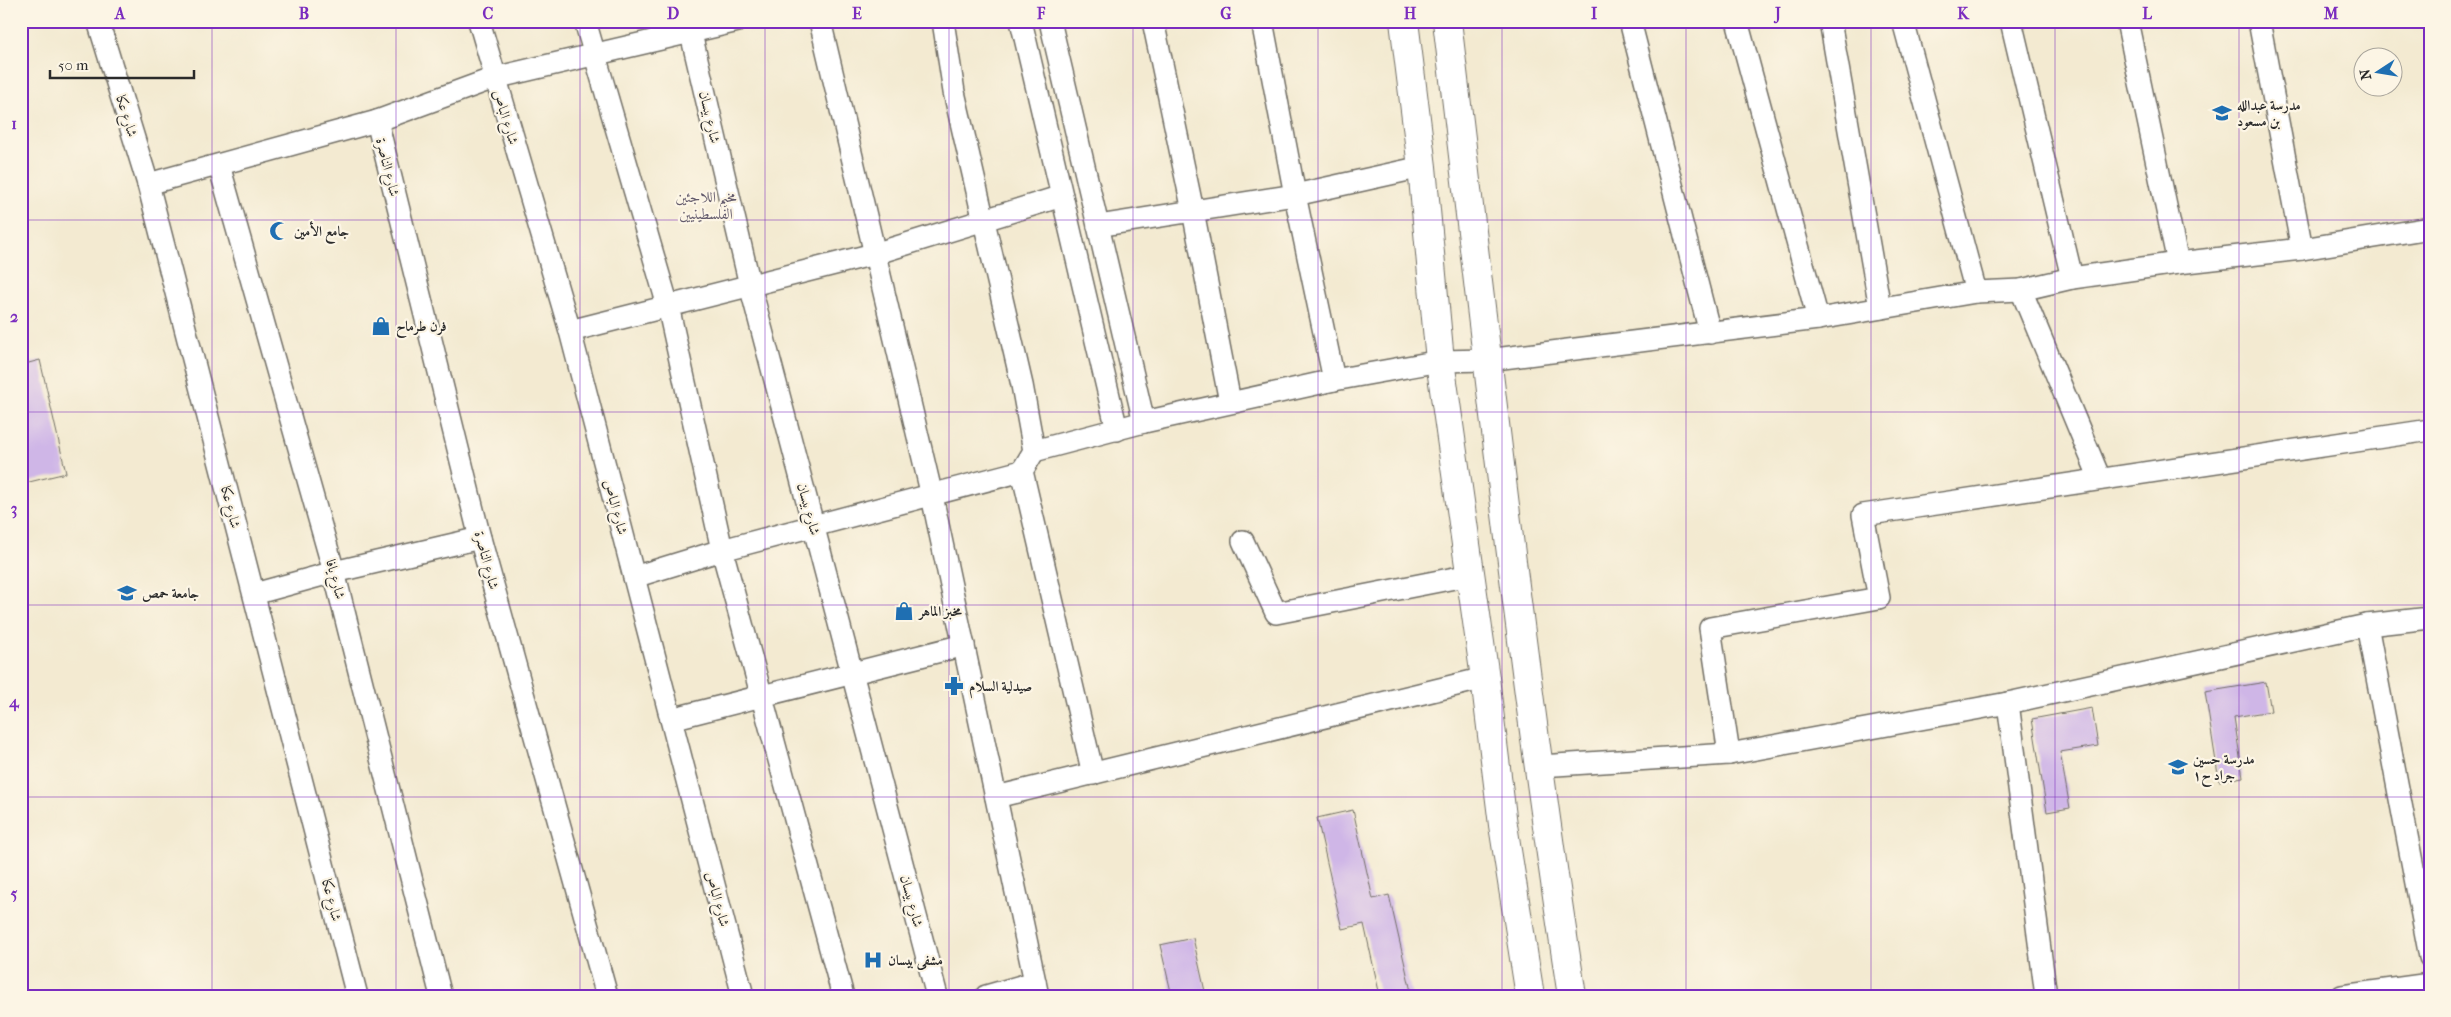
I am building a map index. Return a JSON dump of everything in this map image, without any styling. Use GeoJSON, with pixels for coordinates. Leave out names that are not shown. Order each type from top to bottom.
{"type":"FeatureCollection","features":[{"type":"Feature","properties":{"kind":"main road"},"geometry":{"type":"LineString","coordinates":[[1404,21],[1422,167],[1440,361],[1485,678],[1503,825],[1530,996]]}},
{"type":"Feature","properties":{"kind":"main road"},"geometry":{"type":"LineString","coordinates":[[1447,21],[1487,360],[1572,996]]}},
{"type":"Feature","properties":{"kind":"street","name":"شارع عكا"},"geometry":{"type":"LineString","coordinates":[[98,21],[148,184],[356,996]]}},
{"type":"Feature","properties":{"kind":"street","name":"شارع الباص"},"geometry":{"type":"LineString","coordinates":[[479,21],[494,78],[570,331],[743,996]]}},
{"type":"Feature","properties":{"kind":"street"},"geometry":{"type":"LineString","coordinates":[[585,21],[668,306],[722,550],[843,996]]}},
{"type":"Feature","properties":{"kind":"street"},"geometry":{"type":"LineString","coordinates":[[148,184],[376,121],[494,78],[594,56],[689,28],[738,21]]}},
{"type":"Feature","properties":{"kind":"street"},"geometry":{"type":"LineString","coordinates":[[820,21],[932,496],[1037,989],[986,996]]}},
{"type":"Feature","properties":{"kind":"street"},"geometry":{"type":"LineString","coordinates":[[634,577],[722,550],[1022,471],[1034,451],[1022,385],[954,92],[943,21]]}},
{"type":"Feature","properties":{"kind":"street"},"geometry":{"type":"LineString","coordinates":[[1021,21],[1117,430]]}},
{"type":"Feature","properties":{"kind":"street"},"geometry":{"type":"LineString","coordinates":[[1050,21],[1144,422]]}},
{"type":"Feature","properties":{"kind":"street"},"geometry":{"type":"LineString","coordinates":[[1153,21],[1193,211],[1230,402]]}},
{"type":"Feature","properties":{"kind":"street"},"geometry":{"type":"LineString","coordinates":[[1262,21],[1295,195],[1334,380]]}},
{"type":"Feature","properties":{"kind":"street"},"geometry":{"type":"LineString","coordinates":[[1630,21],[1710,332]]}},
{"type":"Feature","properties":{"kind":"street"},"geometry":{"type":"LineString","coordinates":[[1737,21],[1818,319]]}},
{"type":"Feature","properties":{"kind":"street"},"geometry":{"type":"LineString","coordinates":[[1830,21],[1880,308]]}},
{"type":"Feature","properties":{"kind":"street"},"geometry":{"type":"LineString","coordinates":[[1903,21],[1976,292]]}},
{"type":"Feature","properties":{"kind":"street"},"geometry":{"type":"LineString","coordinates":[[2010,21],[2072,278]]}},
{"type":"Feature","properties":{"kind":"street"},"geometry":{"type":"LineString","coordinates":[[2127,21],[2178,263]]}},
{"type":"Feature","properties":{"kind":"street"},"geometry":{"type":"LineString","coordinates":[[2259,21],[2302,249]]}},
{"type":"Feature","properties":{"kind":"street","name":"شارع بيسان"},"geometry":{"type":"LineString","coordinates":[[689,28],[750,285],[937,996]]}},
{"type":"Feature","properties":{"kind":"street","name":"شارع الناصرة"},"geometry":{"type":"LineString","coordinates":[[376,121],[480,538],[607,996]]}},
{"type":"Feature","properties":{"kind":"street","name":"شارع يافا"},"geometry":{"type":"LineString","coordinates":[[219,165],[334,572],[441,996]]}},
{"type":"Feature","properties":{"kind":"street"},"geometry":{"type":"LineString","coordinates":[[1098,226],[1295,195],[1422,167]]}},
{"type":"Feature","properties":{"kind":"street"},"geometry":{"type":"LineString","coordinates":[[570,331],[874,254],[1062,196]]}},
{"type":"Feature","properties":{"kind":"street"},"geometry":{"type":"LineString","coordinates":[[1034,451],[1230,402],[1334,380],[1440,361],[1487,360],[1818,319],[1976,292],[2021,290],[2072,278],[2178,263],[2302,249],[2430,228]]}},
{"type":"Feature","properties":{"kind":"street"},"geometry":{"type":"LineString","coordinates":[[2021,290],[2100,479]]}},
{"type":"Feature","properties":{"kind":"street"},"geometry":{"type":"LineString","coordinates":[[1729,754],[1710,628],[1879,598],[1863,515],[2430,430]]}},
{"type":"Feature","properties":{"kind":"street"},"geometry":{"type":"LineString","coordinates":[[1022,471],[1093,774]]}},
{"type":"Feature","properties":{"kind":"street"},"geometry":{"type":"LineString","coordinates":[[254,594],[334,572],[480,538]]}},
{"type":"Feature","properties":{"kind":"street"},"geometry":{"type":"LineString","coordinates":[[1243,541],[1276,613],[1470,575]]}},
{"type":"Feature","properties":{"kind":"street"},"geometry":{"type":"LineString","coordinates":[[1540,766],[1729,754],[2008,703],[2367,625],[2430,618]]}},
{"type":"Feature","properties":{"kind":"street"},"geometry":{"type":"LineString","coordinates":[[2367,625],[2430,957]]}},
{"type":"Feature","properties":{"kind":"street"},"geometry":{"type":"LineString","coordinates":[[671,719],[964,644]]}},
{"type":"Feature","properties":{"kind":"street"},"geometry":{"type":"LineString","coordinates":[[996,797],[1485,678]]}},
{"type":"Feature","properties":{"kind":"street"},"geometry":{"type":"LineString","coordinates":[[2008,703],[2046,996]]}},
{"type":"Feature","properties":{"kind":"street"},"geometry":{"type":"LineString","coordinates":[[2342,996],[2430,984]]}},
{"type":"Feature","properties":{"kind":"building"},"geometry":{"type":"Polygon","coordinates":[[[40,360],[66,473],[21,484],[21,365],[40,360]]]}},
{"type":"Feature","properties":{"kind":"building"},"geometry":{"type":"Polygon","coordinates":[[[2266,682],[2271,711],[2234,717],[2243,777],[2219,781],[2205,692],[2266,682]]]}},
{"type":"Feature","properties":{"kind":"building"},"geometry":{"type":"Polygon","coordinates":[[[2092,708],[2098,746],[2060,752],[2070,808],[2047,812],[2032,719],[2092,708]]]}},
{"type":"Feature","properties":{"kind":"building"},"geometry":{"type":"Polygon","coordinates":[[[1353,810],[1373,899],[1389,895],[1412,996],[1380,996],[1364,924],[1342,929],[1317,818],[1353,810]]]}},
{"type":"Feature","properties":{"kind":"building"},"geometry":{"type":"Polygon","coordinates":[[[1193,938],[1206,996],[1172,996],[1160,945],[1193,938]]]}},
{"type":"Feature","properties":{"kind":"place","name":"مدرسة عبدالله بن مسعود"},"geometry":{"type":"Point","coordinates":[2222,113]}},
{"type":"Feature","properties":{"kind":"place","name":"جامع الأمين"},"geometry":{"type":"Point","coordinates":[279,231]}},
{"type":"Feature","properties":{"kind":"place","name":"فرن طرماح"},"geometry":{"type":"Point","coordinates":[381,326]}},
{"type":"Feature","properties":{"kind":"place","name":"جامعة حمص"},"geometry":{"type":"Point","coordinates":[127,593]}},
{"type":"Feature","properties":{"kind":"place","name":"مخبز الماهر"},"geometry":{"type":"Point","coordinates":[904,611]}},
{"type":"Feature","properties":{"kind":"place","name":"صيدلية السلام"},"geometry":{"type":"Point","coordinates":[954,686]}},
{"type":"Feature","properties":{"kind":"place","name":"مدرسة حسين جراد ح١"},"geometry":{"type":"Point","coordinates":[2178,767]}},
{"type":"Feature","properties":{"kind":"place","name":"مشفى بيسان"},"geometry":{"type":"Point","coordinates":[873,960]}},
{"type":"Feature","properties":{"kind":"district","name":"مخيم اللاجئين الفلسطينيين"},"geometry":{"type":"Point","coordinates":[706,206]}}]}
